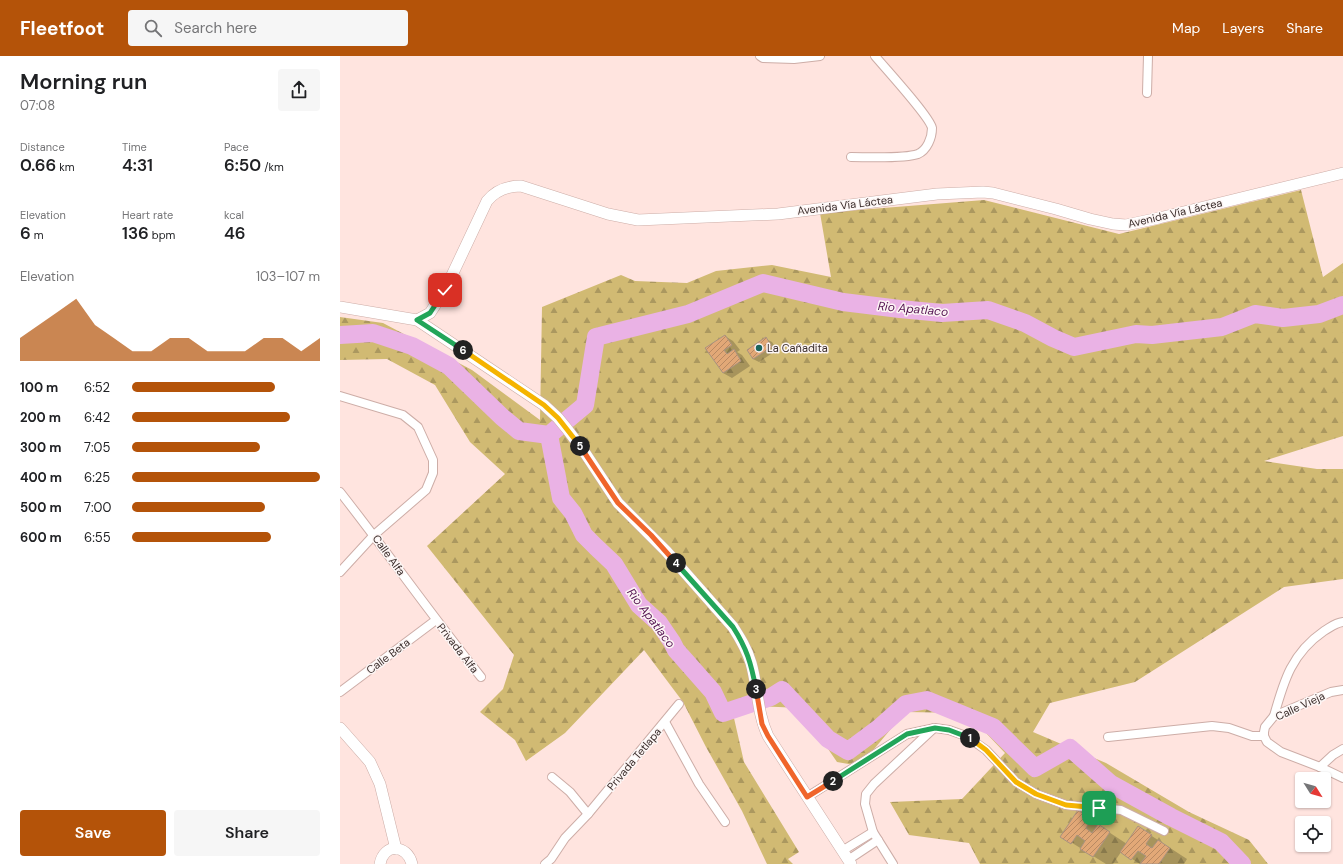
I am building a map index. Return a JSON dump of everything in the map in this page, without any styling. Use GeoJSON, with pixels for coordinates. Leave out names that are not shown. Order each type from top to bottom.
{"type":"FeatureCollection","features":[{"type":"Feature","properties":{"kind":"street"},"geometry":{"type":"LineString","coordinates":[[760,56],[763,58],[794,59],[820,56]]}},
{"type":"Feature","properties":{"kind":"street"},"geometry":{"type":"LineString","coordinates":[[850,157],[901,156],[919,153],[929,144],[932,128],[925,115],[876,56]]}},
{"type":"Feature","properties":{"kind":"street"},"geometry":{"type":"LineString","coordinates":[[1147,92],[1148,56]]}},
{"type":"Feature","properties":{"kind":"street","name":"Avenida Vía Láctea"},"geometry":{"type":"LineString","coordinates":[[417,320],[430,313],[445,290],[488,201],[496,192],[512,186],[521,186],[608,214],[638,220],[778,214],[936,194],[983,192],[993,193],[1041,205],[1090,219],[1126,225],[1343,173]]}},
{"type":"Feature","properties":{"kind":"street"},"geometry":{"type":"LineString","coordinates":[[340,307],[417,320],[544,405],[558,418],[595,468],[618,503],[666,551],[733,627],[746,650],[751,663],[762,724],[768,736],[847,858]]}},
{"type":"Feature","properties":{"kind":"street"},"geometry":{"type":"LineString","coordinates":[[340,396],[403,415],[418,428],[433,460],[433,473],[426,490],[374,535],[340,572]]}},
{"type":"Feature","properties":{"kind":"street","name":"Calle Alfa"},"geometry":{"type":"LineString","coordinates":[[340,492],[374,535],[436,620]]}},
{"type":"Feature","properties":{"kind":"street","name":"Privada Alfa"},"geometry":{"type":"LineString","coordinates":[[436,620],[480,677]]}},
{"type":"Feature","properties":{"kind":"street","name":"Calle Beta"},"geometry":{"type":"LineString","coordinates":[[340,692],[436,620]]}},
{"type":"Feature","properties":{"kind":"street"},"geometry":{"type":"LineString","coordinates":[[1274,716],[1281,689],[1296,658],[1312,640],[1336,622],[1343,622]]}},
{"type":"Feature","properties":{"kind":"street","name":"Calle Vieja"},"geometry":{"type":"LineString","coordinates":[[1264,736],[1265,727],[1274,716],[1330,692],[1343,690]]}},
{"type":"Feature","properties":{"kind":"street","name":"Privada Tetlapa"},"geometry":{"type":"LineString","coordinates":[[545,864],[551,859],[565,838],[588,814],[680,704]]}},
{"type":"Feature","properties":{"kind":"street"},"geometry":{"type":"LineString","coordinates":[[665,722],[699,784],[725,822]]}},
{"type":"Feature","properties":{"kind":"street"},"geometry":{"type":"LineString","coordinates":[[1108,737],[1212,726],[1229,728],[1252,736],[1264,736],[1267,742],[1281,752],[1320,767],[1343,778]]}},
{"type":"Feature","properties":{"kind":"street"},"geometry":{"type":"LineString","coordinates":[[340,728],[370,762],[380,784],[396,849]]}},
{"type":"Feature","properties":{"kind":"street"},"geometry":{"type":"LineString","coordinates":[[807,797],[907,734],[935,728],[949,730],[966,736],[986,750],[1016,782],[1036,794],[1066,805],[1121,810],[1164,831]]}},
{"type":"Feature","properties":{"kind":"street"},"geometry":{"type":"LineString","coordinates":[[893,864],[873,832],[865,804],[866,794],[874,784],[935,728]]}},
{"type":"Feature","properties":{"kind":"street"},"geometry":{"type":"LineString","coordinates":[[1320,767],[1336,752],[1343,749]]}},
{"type":"Feature","properties":{"kind":"street"},"geometry":{"type":"LineString","coordinates":[[552,777],[570,792],[588,814]]}},
{"type":"Feature","properties":{"kind":"street"},"geometry":{"type":"LineString","coordinates":[[847,858],[873,832]]}},
{"type":"Feature","properties":{"kind":"street"},"geometry":{"type":"LineString","coordinates":[[847,858],[878,840]]}},
{"type":"Feature","properties":{"kind":"street"},"geometry":{"type":"LineString","coordinates":[[380,864],[382,857],[386,853],[396,849],[404,851],[410,856],[412,864]]}},
{"type":"Feature","properties":{"kind":"green space"},"geometry":{"type":"Polygon","coordinates":[[[1301,190],[1323,277],[1343,263],[1343,436],[1264,461],[1317,469],[1343,469],[1343,579],[1284,587],[1135,682],[1050,703],[1033,732],[1106,763],[1189,812],[1249,840],[1268,864],[980,864],[969,843],[909,835],[890,802],[962,799],[1005,753],[967,713],[905,712],[860,766],[837,762],[800,708],[731,705],[744,762],[799,852],[788,859],[793,864],[767,864],[742,811],[683,702],[644,650],[565,733],[526,761],[515,740],[480,712],[503,689],[514,655],[427,546],[505,474],[470,442],[435,385],[387,359],[340,360],[340,317],[383,323],[472,370],[540,420],[542,307],[621,275],[635,281],[687,283],[716,271],[772,265],[831,277],[820,213],[984,200],[1119,234],[1301,190]]]}},
{"type":"Feature","properties":{"kind":"building"},"geometry":{"type":"Polygon","coordinates":[[[725,335],[732,345],[724,350],[727,354],[734,349],[741,361],[723,373],[705,348],[725,335]]]}},
{"type":"Feature","properties":{"kind":"building","name":"La Cañadita"},"geometry":{"type":"Polygon","coordinates":[[[766,337],[772,347],[753,359],[747,350],[766,337]]]}},
{"type":"Feature","properties":{"kind":"building"},"geometry":{"type":"Polygon","coordinates":[[[1078,810],[1091,820],[1086,828],[1092,833],[1098,824],[1110,832],[1093,857],[1080,849],[1085,841],[1077,835],[1071,844],[1060,837],[1078,810]]]}},
{"type":"Feature","properties":{"kind":"building"},"geometry":{"type":"Polygon","coordinates":[[[1138,826],[1152,835],[1146,844],[1152,848],[1158,840],[1170,848],[1159,864],[1140,864],[1146,856],[1138,851],[1131,860],[1120,852],[1138,826]]]}},
{"type":"Feature","properties":{"kind":"waterway","name":"Rio Apatlaco"},"geometry":{"type":"LineString","coordinates":[[340,335],[373,333],[412,346],[449,366],[502,417],[519,431],[549,435],[585,405],[596,337],[688,314],[763,283],[843,302],[900,309],[942,313],[988,310],[1025,323],[1074,347],[1136,334],[1152,335],[1222,327],[1255,314],[1283,318],[1319,314],[1343,305]]}},
{"type":"Feature","properties":{"kind":"waterway"},"geometry":{"type":"LineString","coordinates":[[549,435],[561,498],[573,513],[584,535],[614,564],[639,605],[659,623],[676,650],[713,692],[723,713],[771,697],[782,690],[828,739],[848,751],[879,728],[906,704],[927,700],[993,727],[1035,768],[1070,748],[1111,784],[1171,817],[1221,842],[1242,864]]}},
{"type":"Feature","properties":{"kind":"place","name":"La Cañadita"},"geometry":{"type":"Point","coordinates":[759,348]}},
{"type":"Feature","properties":{"kind":"route"},"geometry":{"type":"LineString","coordinates":[[445,290],[430,313],[417,320],[544,405],[558,418],[585,454],[618,503],[666,551],[733,627],[746,650],[751,663],[762,724],[807,797],[907,734],[935,728],[949,730],[966,736],[986,750],[1016,782],[1036,794],[1066,805],[1099,808]]}}]}
